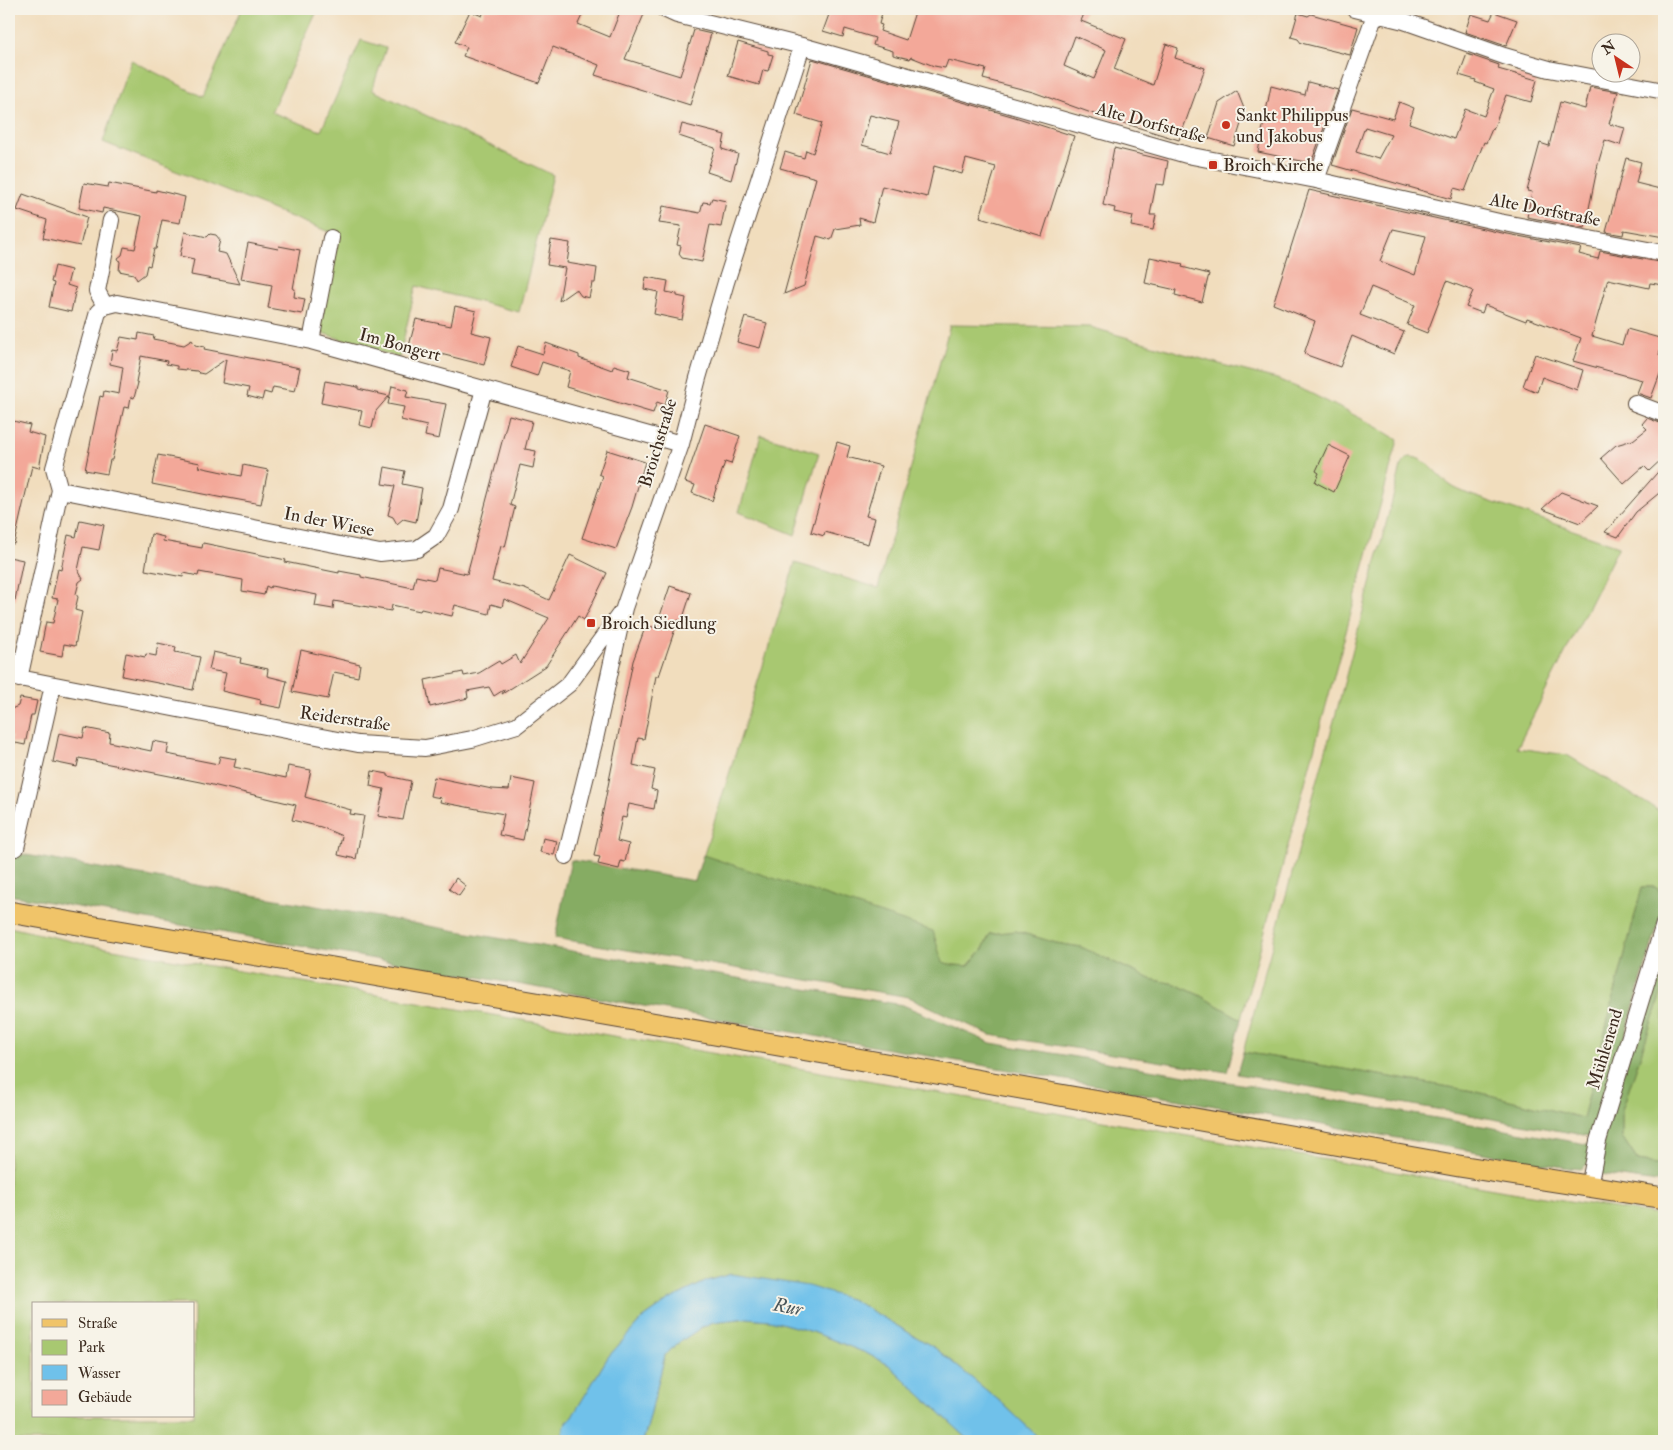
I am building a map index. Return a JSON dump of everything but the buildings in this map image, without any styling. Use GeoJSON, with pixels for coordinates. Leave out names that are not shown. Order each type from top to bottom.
{"type":"FeatureCollection","features":[{"type":"Feature","properties":{"kind":"main road"},"geometry":{"type":"LineString","coordinates":[[9,912],[790,1047],[1459,1166],[1664,1198]]}},
{"type":"Feature","properties":{"kind":"street","name":"Alte Dorfstraße"},"geometry":{"type":"LineString","coordinates":[[664,9],[677,15],[802,46],[1187,155],[1316,180],[1491,220],[1664,253]]}},
{"type":"Feature","properties":{"kind":"street"},"geometry":{"type":"LineString","coordinates":[[1355,9],[1376,11],[1504,56],[1549,69],[1664,91]]}},
{"type":"Feature","properties":{"kind":"street"},"geometry":{"type":"LineString","coordinates":[[1316,180],[1376,11]]}},
{"type":"Feature","properties":{"kind":"street","name":"Broichstraße"},"geometry":{"type":"LineString","coordinates":[[566,856],[596,738],[624,608],[681,444],[726,282],[802,46]]}},
{"type":"Feature","properties":{"kind":"street"},"geometry":{"type":"LineString","coordinates":[[14,677],[60,490],[54,468],[98,312],[105,306],[97,291],[111,220]]}},
{"type":"Feature","properties":{"kind":"street"},"geometry":{"type":"LineString","coordinates":[[311,342],[331,238]]}},
{"type":"Feature","properties":{"kind":"street","name":"Im Bongert"},"geometry":{"type":"LineString","coordinates":[[105,306],[117,304],[311,342],[681,444]]}},
{"type":"Feature","properties":{"kind":"street","name":"In der Wiese"},"geometry":{"type":"LineString","coordinates":[[60,490],[380,553],[417,549],[436,536],[451,510],[484,389]]}},
{"type":"Feature","properties":{"kind":"street"},"geometry":{"type":"LineString","coordinates":[[1635,403],[1664,414]]}},
{"type":"Feature","properties":{"kind":"street","name":"Reiderstraße"},"geometry":{"type":"LineString","coordinates":[[14,677],[358,744],[425,748],[472,739],[517,725],[569,684],[624,608]]}},
{"type":"Feature","properties":{"kind":"street"},"geometry":{"type":"LineString","coordinates":[[16,848],[53,685]]}},
{"type":"Feature","properties":{"kind":"street","name":"Mühlenend"},"geometry":{"type":"LineString","coordinates":[[1589,1186],[1598,1141],[1664,924]]}},
{"type":"Feature","properties":{"kind":"green space"},"geometry":{"type":"Polygon","coordinates":[[[242,9],[318,9],[271,112],[321,131],[361,40],[386,48],[372,90],[553,175],[519,312],[416,286],[399,358],[319,332],[339,236],[103,142],[131,60],[203,97],[242,9]]]}},
{"type":"Feature","properties":{"kind":"green space"},"geometry":{"type":"Polygon","coordinates":[[[950,325],[1090,327],[1277,379],[1368,422],[1398,440],[1241,1019],[1199,995],[1175,984],[1150,979],[1081,947],[1056,943],[1016,931],[990,934],[983,949],[968,966],[941,962],[934,937],[701,864],[795,563],[878,588],[950,325]]]}},
{"type":"Feature","properties":{"kind":"green space"},"geometry":{"type":"Polygon","coordinates":[[[761,435],[819,453],[795,535],[739,512],[761,435]]]}},
{"type":"Feature","properties":{"kind":"green space"},"geometry":{"type":"Polygon","coordinates":[[[1410,457],[1427,463],[1456,489],[1619,546],[1517,748],[1567,755],[1664,814],[1664,894],[1655,887],[1642,887],[1583,1118],[1473,1091],[1243,1052],[1401,467],[1405,460],[1410,457]]]}},
{"type":"Feature","properties":{"kind":"green space"},"geometry":{"type":"Polygon","coordinates":[[[9,852],[554,948],[903,1005],[991,1043],[1592,1145],[1590,1162],[1581,1169],[1569,1168],[9,895],[9,852]]]}},
{"type":"Feature","properties":{"kind":"green space"},"geometry":{"type":"Polygon","coordinates":[[[703,855],[933,931],[942,962],[968,966],[983,949],[990,934],[1016,931],[1056,943],[1081,947],[1150,979],[1175,984],[1199,995],[1241,1019],[1227,1072],[990,1035],[909,997],[555,938],[571,860],[695,881],[703,855]]]}},
{"type":"Feature","properties":{"kind":"green space"},"geometry":{"type":"Polygon","coordinates":[[[1642,887],[1655,887],[1664,894],[1664,904],[1595,1137],[1237,1074],[1243,1052],[1473,1091],[1583,1118],[1642,887]]]}},
{"type":"Feature","properties":{"kind":"green space"},"geometry":{"type":"Polygon","coordinates":[[[9,927],[84,944],[1499,1190],[1664,1216],[1664,1441],[1038,1441],[1035,1434],[1002,1403],[935,1348],[853,1300],[732,1274],[707,1281],[669,1300],[642,1319],[608,1357],[575,1412],[564,1426],[562,1441],[9,1441],[9,927]]]}},
{"type":"Feature","properties":{"kind":"green space"},"geometry":{"type":"Polygon","coordinates":[[[1664,940],[1664,985],[1622,1110],[1622,1137],[1638,1161],[1664,1165],[1664,1183],[1600,1174],[1603,1139],[1664,940]]]}},
{"type":"Feature","properties":{"kind":"green space"},"geometry":{"type":"Polygon","coordinates":[[[1664,985],[1664,1165],[1638,1161],[1622,1137],[1622,1110],[1664,985]]]}},
{"type":"Feature","properties":{"kind":"green space"},"geometry":{"type":"Polygon","coordinates":[[[747,1318],[770,1320],[813,1332],[866,1353],[889,1365],[970,1441],[643,1441],[665,1355],[677,1344],[713,1322],[747,1318]]]}},
{"type":"Feature","properties":{"kind":"water","name":"Rur"},"geometry":{"type":"Polygon","coordinates":[[[732,1274],[808,1286],[853,1300],[935,1348],[1002,1403],[1035,1434],[1038,1441],[970,1441],[889,1365],[866,1353],[813,1332],[770,1320],[747,1318],[713,1322],[677,1344],[665,1355],[643,1441],[562,1441],[564,1426],[575,1412],[608,1357],[642,1319],[669,1300],[707,1281],[732,1274]]]}},
{"type":"Feature","properties":{"kind":"place","name":"Sankt Philippus und Jakobus"},"geometry":{"type":"Point","coordinates":[1226,125]}},
{"type":"Feature","properties":{"kind":"place","name":"Broich Kirche"},"geometry":{"type":"Point","coordinates":[1213,165]}},
{"type":"Feature","properties":{"kind":"place","name":"Broich Siedlung"},"geometry":{"type":"Point","coordinates":[591,623]}}]}
